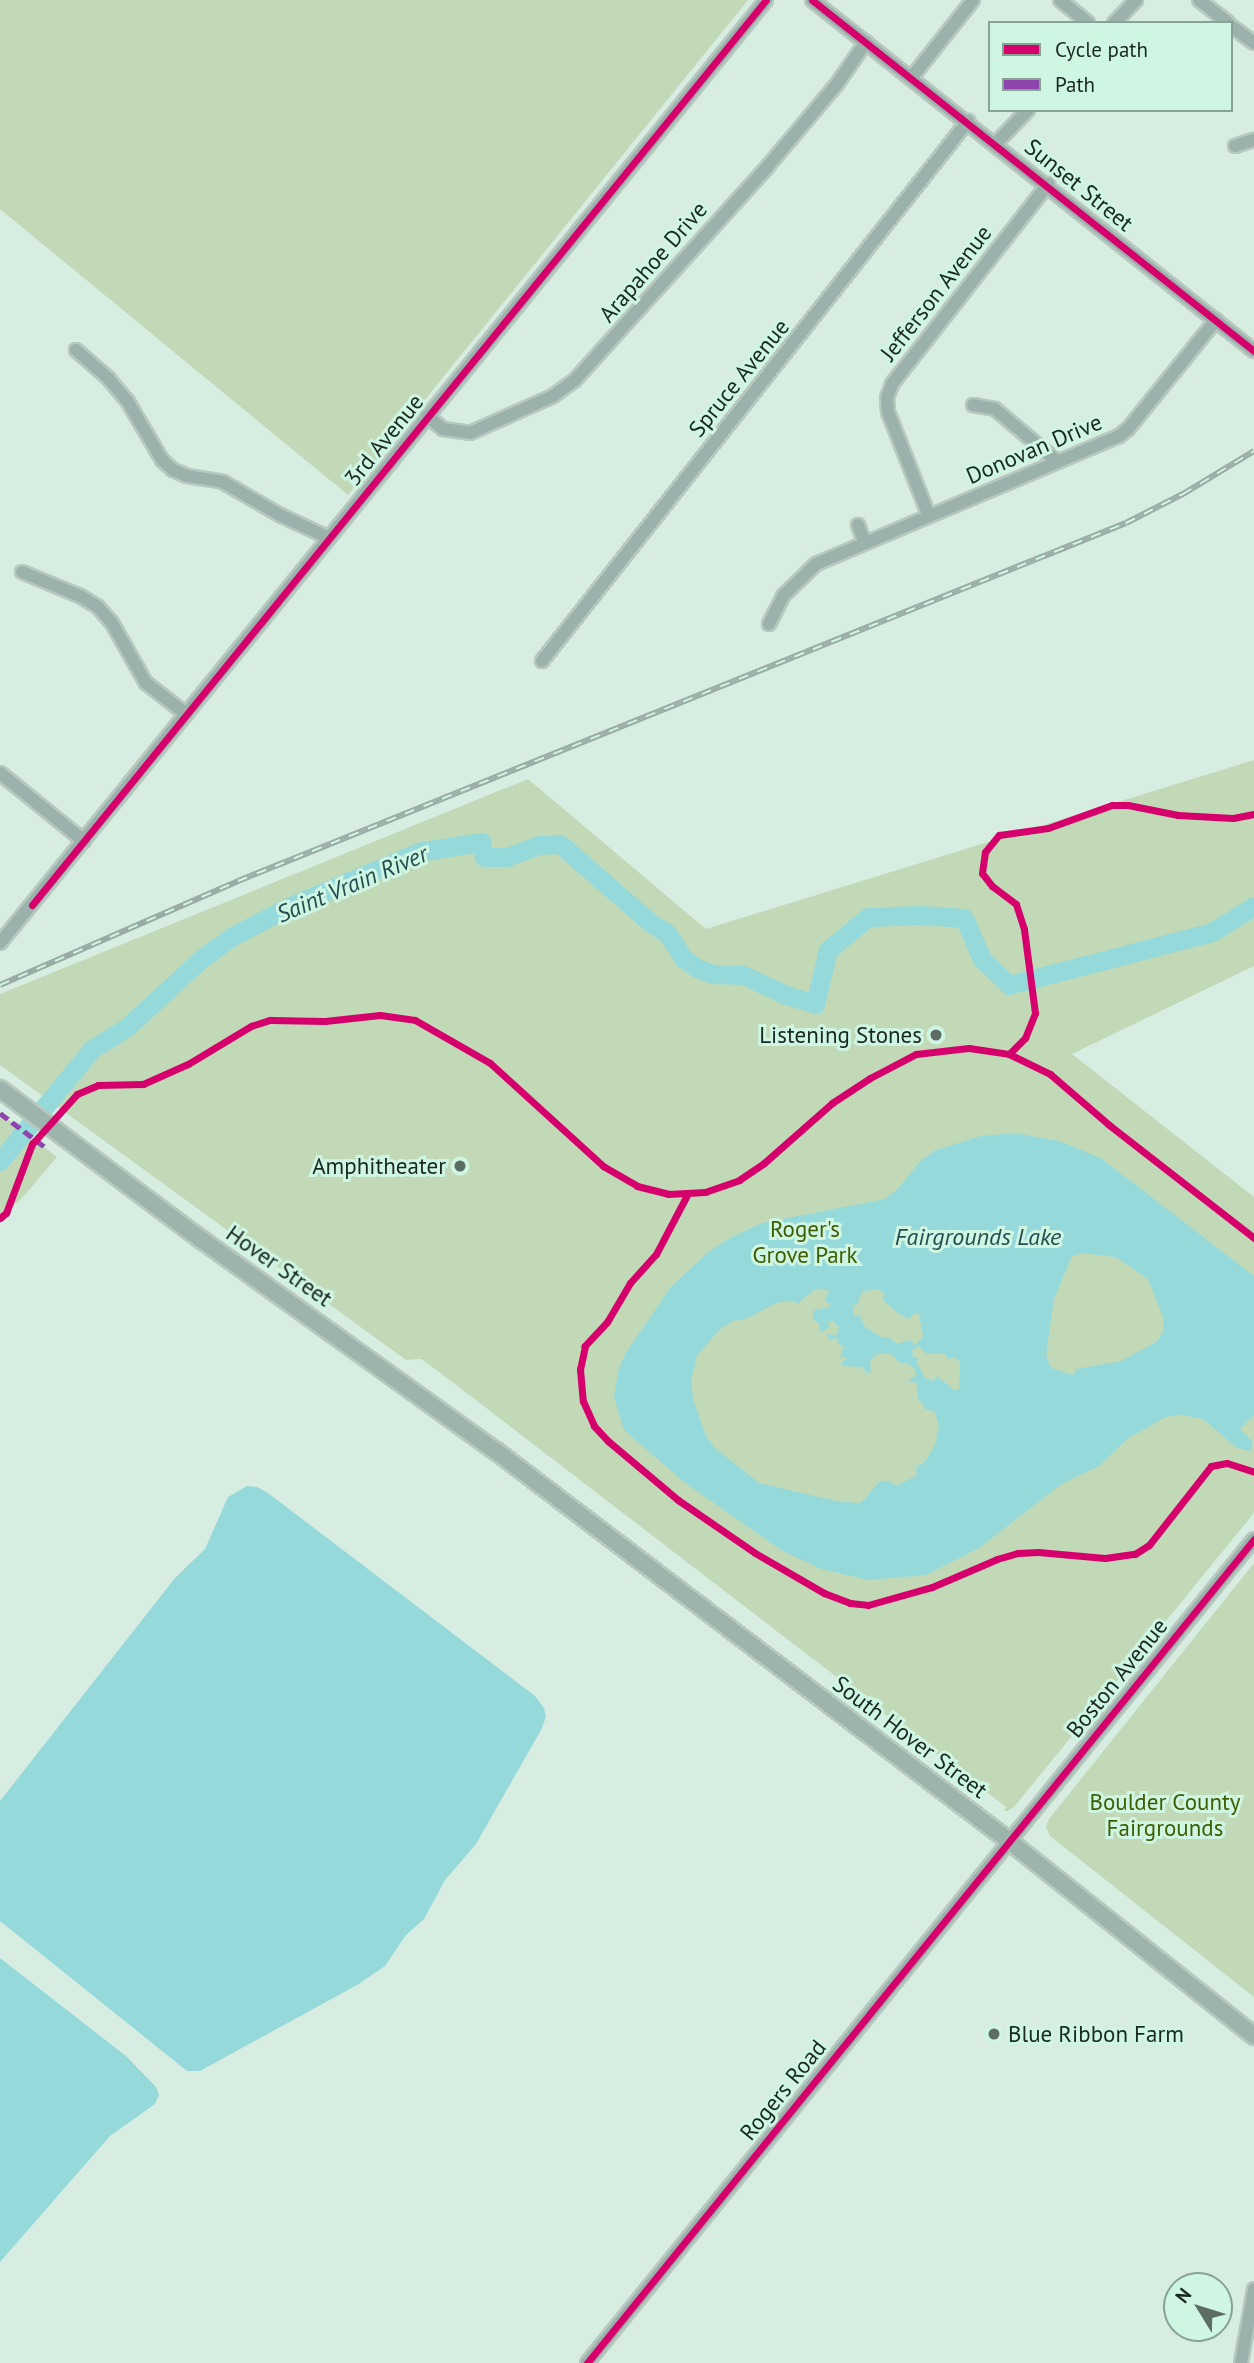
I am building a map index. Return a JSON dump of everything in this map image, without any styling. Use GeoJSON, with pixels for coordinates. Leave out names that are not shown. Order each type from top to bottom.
{"type":"FeatureCollection","features":[{"type":"Feature","properties":{"kind":"main road","name":"Hover Street"},"geometry":{"type":"LineString","coordinates":[[0,1089],[533,1479]]}},
{"type":"Feature","properties":{"kind":"main road","name":"South Hover Street"},"geometry":{"type":"LineString","coordinates":[[533,1479],[1009,1841],[1254,2036]]}},
{"type":"Feature","properties":{"kind":"street","name":"3rd Avenue"},"geometry":{"type":"LineString","coordinates":[[0,943],[766,0]]}},
{"type":"Feature","properties":{"kind":"street","name":"Sunset Street"},"geometry":{"type":"LineString","coordinates":[[812,0],[1048,184],[1254,351]]}},
{"type":"Feature","properties":{"kind":"street"},"geometry":{"type":"LineString","coordinates":[[912,77],[973,0]]}},
{"type":"Feature","properties":{"kind":"street"},"geometry":{"type":"LineString","coordinates":[[1060,0],[1086,21]]}},
{"type":"Feature","properties":{"kind":"street"},"geometry":{"type":"LineString","coordinates":[[1116,21],[1136,0]]}},
{"type":"Feature","properties":{"kind":"street"},"geometry":{"type":"LineString","coordinates":[[1199,0],[1226,21]]}},
{"type":"Feature","properties":{"kind":"street"},"geometry":{"type":"LineString","coordinates":[[1233,26],[1254,43]]}},
{"type":"Feature","properties":{"kind":"street","name":"Arapahoe Drive"},"geometry":{"type":"LineString","coordinates":[[428,416],[443,429],[470,433],[553,396],[574,381],[768,166],[837,84],[866,42]]}},
{"type":"Feature","properties":{"kind":"street"},"geometry":{"type":"LineString","coordinates":[[996,143],[1026,112]]}},
{"type":"Feature","properties":{"kind":"street","name":"Spruce Avenue"},"geometry":{"type":"LineString","coordinates":[[542,661],[968,121]]}},
{"type":"Feature","properties":{"kind":"street"},"geometry":{"type":"LineString","coordinates":[[1235,146],[1254,140]]}},
{"type":"Feature","properties":{"kind":"street","name":"Jefferson Avenue"},"geometry":{"type":"LineString","coordinates":[[929,516],[888,412],[887,398],[892,384],[1048,184]]}},
{"type":"Feature","properties":{"kind":"street","name":"Donovan Drive"},"geometry":{"type":"LineString","coordinates":[[769,624],[783,596],[800,576],[816,564],[1108,441],[1128,429],[1216,320]]}},
{"type":"Feature","properties":{"kind":"street"},"geometry":{"type":"LineString","coordinates":[[76,350],[108,378],[128,402],[162,460],[173,470],[187,476],[223,482],[280,515],[329,538]]}},
{"type":"Feature","properties":{"kind":"street"},"geometry":{"type":"LineString","coordinates":[[973,405],[995,409],[1058,462]]}},
{"type":"Feature","properties":{"kind":"street"},"geometry":{"type":"LineString","coordinates":[[858,525],[865,543]]}},
{"type":"Feature","properties":{"kind":"street"},"geometry":{"type":"LineString","coordinates":[[22,572],[80,596],[98,607],[112,623],[146,683],[186,714]]}},
{"type":"Feature","properties":{"kind":"street"},"geometry":{"type":"LineString","coordinates":[[0,773],[84,841]]}},
{"type":"Feature","properties":{"kind":"street","name":"Boston Avenue"},"geometry":{"type":"LineString","coordinates":[[1009,1841],[1254,1539]]}},
{"type":"Feature","properties":{"kind":"street","name":"Rogers Road"},"geometry":{"type":"LineString","coordinates":[[587,2363],[1009,1841]]}},
{"type":"Feature","properties":{"kind":"street"},"geometry":{"type":"LineString","coordinates":[[1241,2363],[1254,2289]]}},
{"type":"Feature","properties":{"kind":"green space"},"geometry":{"type":"Polygon","coordinates":[[[0,0],[748,0],[348,495],[0,209],[0,0]]]}},
{"type":"Feature","properties":{"kind":"green space","name":"Roger's Grove Park"},"geometry":{"type":"Polygon","coordinates":[[[1254,760],[1254,966],[1072,1054],[1254,1197],[1254,1513],[1014,1807],[1007,1811],[1004,1811],[1006,1807],[447,1378],[421,1359],[406,1360],[0,1065],[0,994],[528,779],[706,929],[1254,760]]]}},
{"type":"Feature","properties":{"kind":"green space"},"geometry":{"type":"Polygon","coordinates":[[[0,1113],[57,1157],[24,1196],[0,1218],[0,1113]]]}},
{"type":"Feature","properties":{"kind":"green space","name":"Boulder County Fairgrounds"},"geometry":{"type":"Polygon","coordinates":[[[1254,1563],[1254,1997],[1050,1836],[1046,1827],[1049,1819],[1254,1563]]]}},
{"type":"Feature","properties":{"kind":"water","name":"Fairgrounds Lake"},"geometry":{"type":"Polygon","coordinates":[[[1015,1133],[1060,1141],[1102,1159],[1254,1276],[1254,1415],[1240,1429],[1253,1442],[1250,1451],[1237,1448],[1203,1419],[1182,1415],[1166,1417],[1127,1439],[1099,1466],[1063,1483],[979,1548],[926,1575],[869,1580],[821,1569],[781,1550],[684,1482],[624,1430],[614,1397],[618,1371],[625,1354],[670,1288],[707,1253],[730,1238],[762,1223],[885,1199],[898,1189],[921,1160],[936,1150],[981,1136],[1015,1133]],[[1081,1253],[1072,1256],[1054,1299],[1046,1355],[1051,1368],[1073,1375],[1076,1369],[1121,1361],[1156,1342],[1164,1331],[1163,1317],[1148,1279],[1116,1257],[1081,1253]],[[815,1289],[798,1304],[794,1301],[776,1303],[748,1318],[731,1322],[718,1331],[697,1356],[691,1381],[693,1399],[706,1436],[715,1448],[759,1483],[841,1502],[861,1503],[880,1481],[891,1481],[896,1486],[917,1475],[916,1468],[926,1460],[935,1445],[939,1426],[935,1412],[923,1408],[923,1403],[918,1400],[917,1383],[908,1381],[916,1375],[915,1369],[907,1363],[900,1363],[891,1354],[877,1354],[870,1361],[871,1374],[864,1370],[864,1367],[842,1366],[842,1361],[847,1359],[844,1356],[840,1358],[844,1346],[838,1344],[837,1338],[829,1340],[827,1334],[837,1335],[839,1327],[832,1321],[828,1322],[829,1327],[823,1332],[819,1331],[819,1324],[813,1319],[813,1311],[831,1306],[825,1300],[829,1290],[815,1289]],[[877,1289],[862,1292],[854,1306],[853,1315],[860,1316],[865,1327],[883,1338],[889,1337],[897,1344],[910,1340],[915,1345],[923,1337],[919,1314],[914,1313],[910,1319],[899,1314],[883,1300],[884,1293],[877,1289]],[[919,1346],[912,1349],[913,1357],[918,1358],[917,1363],[925,1378],[934,1381],[937,1376],[954,1390],[959,1389],[960,1362],[955,1357],[948,1359],[945,1354],[926,1354],[919,1346]]]}},
{"type":"Feature","properties":{"kind":"water"},"geometry":{"type":"Polygon","coordinates":[[[247,1486],[257,1487],[268,1493],[535,1696],[544,1708],[546,1717],[476,1844],[445,1880],[424,1919],[406,1935],[385,1966],[357,1985],[200,2071],[187,2071],[0,1921],[0,1801],[175,1578],[205,1549],[228,1497],[247,1486]]]}},
{"type":"Feature","properties":{"kind":"water"},"geometry":{"type":"Polygon","coordinates":[[[0,1958],[126,2056],[156,2087],[159,2095],[155,2104],[110,2136],[0,2262],[0,1958]]]}},
{"type":"Feature","properties":{"kind":"waterway","name":"Saint Vrain River"},"geometry":{"type":"LineString","coordinates":[[0,1161],[92,1049],[126,1028],[201,959],[233,936],[288,907],[418,852],[481,842],[484,857],[507,857],[539,845],[560,844],[652,924],[667,933],[683,958],[697,968],[713,974],[743,975],[786,995],[815,1004],[828,950],[868,917],[921,915],[964,918],[982,959],[1009,985],[1212,932],[1254,906]]}},
{"type":"Feature","properties":{"kind":"railway"},"geometry":{"type":"LineString","coordinates":[[0,985],[238,881],[1126,523],[1183,494],[1254,451]]}},
{"type":"Feature","properties":{"kind":"marked path"},"geometry":{"type":"LineString","coordinates":[[0,1113],[45,1147]]}},
{"type":"Feature","properties":{"kind":"cycle path"},"geometry":{"type":"LineString","coordinates":[[32,905],[766,0]]}},
{"type":"Feature","properties":{"kind":"cycle path"},"geometry":{"type":"LineString","coordinates":[[812,0],[1254,351]]}},
{"type":"Feature","properties":{"kind":"cycle path"},"geometry":{"type":"LineString","coordinates":[[1009,1054],[1025,1038],[1035,1013],[1024,929],[1016,904],[992,886],[982,873],[985,852],[999,835],[1048,828],[1112,805],[1128,805],[1178,815],[1233,818],[1254,814]]}},
{"type":"Feature","properties":{"kind":"cycle path"},"geometry":{"type":"LineString","coordinates":[[0,1218],[6,1213],[32,1144],[77,1094],[98,1085],[143,1084],[188,1064],[251,1026],[270,1020],[325,1021],[380,1015],[415,1020],[490,1063],[603,1166],[637,1186],[668,1194],[705,1192],[739,1180],[764,1163],[832,1103],[870,1078],[916,1054],[969,1048],[1009,1054],[1050,1074],[1109,1125],[1254,1238]]}},
{"type":"Feature","properties":{"kind":"cycle path"},"geometry":{"type":"LineString","coordinates":[[687,1195],[656,1254],[630,1283],[607,1322],[585,1346],[580,1369],[583,1401],[594,1426],[608,1441],[678,1500],[755,1553],[824,1593],[850,1603],[868,1605],[932,1587],[997,1559],[1018,1553],[1038,1552],[1105,1558],[1135,1554],[1149,1545],[1211,1466],[1227,1463],[1254,1472]]}},
{"type":"Feature","properties":{"kind":"cycle path"},"geometry":{"type":"LineString","coordinates":[[587,2363],[1254,1539]]}},
{"type":"Feature","properties":{"kind":"place","name":"Listening Stones"},"geometry":{"type":"Point","coordinates":[936,1035]}},
{"type":"Feature","properties":{"kind":"place","name":"Amphitheater"},"geometry":{"type":"Point","coordinates":[460,1166]}},
{"type":"Feature","properties":{"kind":"place","name":"Blue Ribbon Farm"},"geometry":{"type":"Point","coordinates":[994,2034]}}]}
